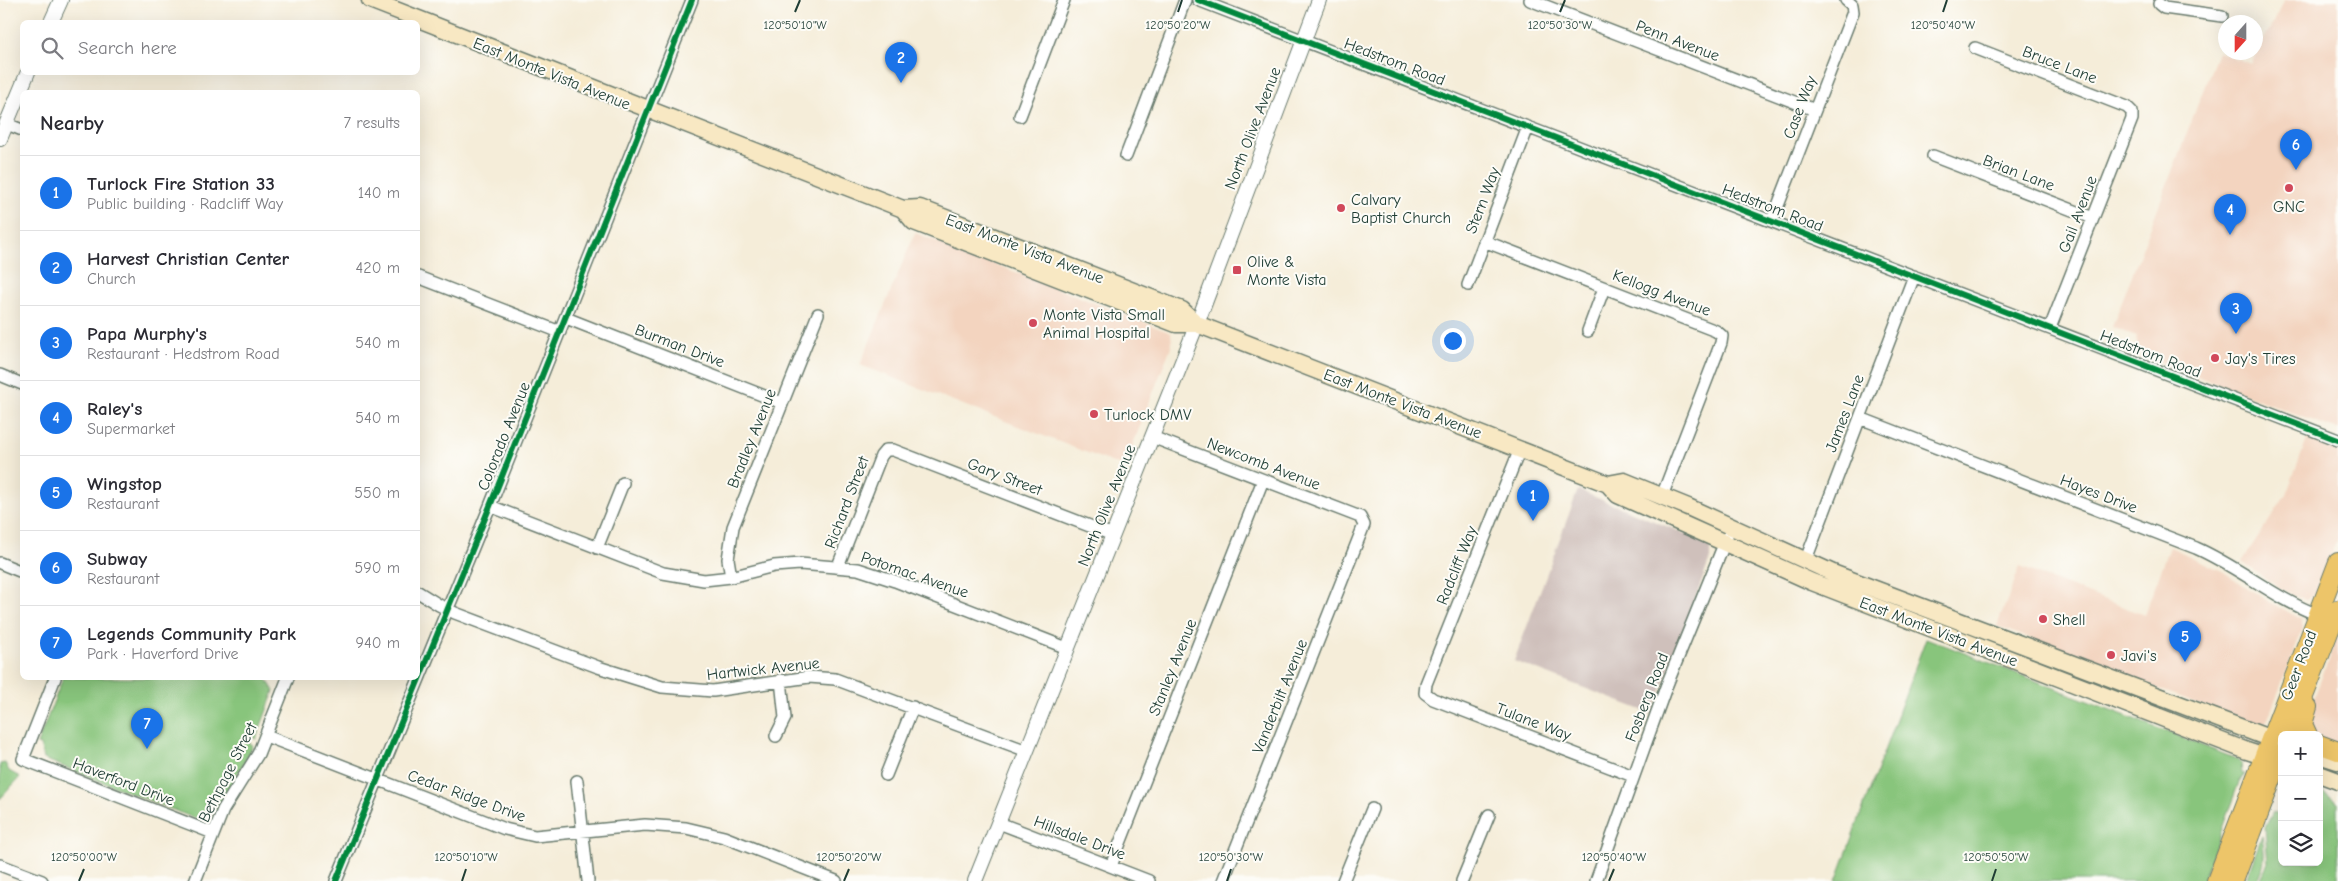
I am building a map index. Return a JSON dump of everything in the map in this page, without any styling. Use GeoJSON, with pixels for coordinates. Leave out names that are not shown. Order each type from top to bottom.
{"type":"FeatureCollection","features":[{"type":"Feature","properties":{"kind":"main road","name":"East Monte Vista Avenue"},"geometry":{"type":"LineString","coordinates":[[370,0],[903,210],[914,222],[1176,324],[1197,324],[1520,449],[1608,484],[1618,496],[1805,562],[1972,628],[2276,741]]}},
{"type":"Feature","properties":{"kind":"main road","name":"East Monte Vista Avenue"},"geometry":{"type":"LineString","coordinates":[[903,210],[920,208],[1182,310],[1197,324]]}},
{"type":"Feature","properties":{"kind":"main road"},"geometry":{"type":"LineString","coordinates":[[959,239],[966,233],[991,242],[1018,246]]}},
{"type":"Feature","properties":{"kind":"main road","name":"East Monte Vista Avenue"},"geometry":{"type":"LineString","coordinates":[[1608,484],[1624,481],[1662,496],[1812,582],[2276,758]]}},
{"type":"Feature","properties":{"kind":"main road","name":"Geer Road"},"geometry":{"type":"LineString","coordinates":[[2234,881],[2276,758],[2276,741],[2318,615],[2338,562]]}},
{"type":"Feature","properties":{"kind":"main road","name":"Geer Road"},"geometry":{"type":"LineString","coordinates":[[2291,731],[2338,609]]}},
{"type":"Feature","properties":{"kind":"main road"},"geometry":{"type":"LineString","coordinates":[[2305,695],[2309,704],[2304,724],[2307,731]]}},
{"type":"Feature","properties":{"kind":"main road"},"geometry":{"type":"LineString","coordinates":[[2323,745],[2338,751]]}},
{"type":"Feature","properties":{"kind":"main road"},"geometry":{"type":"LineString","coordinates":[[2323,756],[2338,761]]}},
{"type":"Feature","properties":{"kind":"main road","name":"Geer Road"},"geometry":{"type":"LineString","coordinates":[[2216,881],[2276,758]]}},
{"type":"Feature","properties":{"kind":"main road"},"geometry":{"type":"LineString","coordinates":[[2323,775],[2338,781]]}},
{"type":"Feature","properties":{"kind":"street"},"geometry":{"type":"LineString","coordinates":[[52,20],[60,0]]}},
{"type":"Feature","properties":{"kind":"street","name":"Colorado Avenue"},"geometry":{"type":"LineString","coordinates":[[420,677],[566,318],[692,0]]}},
{"type":"Feature","properties":{"kind":"street"},"geometry":{"type":"LineString","coordinates":[[1020,116],[1064,0]]}},
{"type":"Feature","properties":{"kind":"street"},"geometry":{"type":"LineString","coordinates":[[1126,156],[1185,0]]}},
{"type":"Feature","properties":{"kind":"street","name":"Hedstrom Road"},"geometry":{"type":"LineString","coordinates":[[1198,0],[2338,440]]}},
{"type":"Feature","properties":{"kind":"street","name":"North Olive Avenue"},"geometry":{"type":"LineString","coordinates":[[975,881],[1197,324],[1320,0]]}},
{"type":"Feature","properties":{"kind":"street","name":"Penn Avenue"},"geometry":{"type":"LineString","coordinates":[[1530,0],[1815,110]]}},
{"type":"Feature","properties":{"kind":"street"},"geometry":{"type":"LineString","coordinates":[[2158,1],[2164,8],[2218,15]]}},
{"type":"Feature","properties":{"kind":"street","name":"Case Way"},"geometry":{"type":"LineString","coordinates":[[1772,221],[1853,12],[1849,2]]}},
{"type":"Feature","properties":{"kind":"street","name":"Bruce Lane"},"geometry":{"type":"LineString","coordinates":[[1975,48],[2127,106],[2132,112]]}},
{"type":"Feature","properties":{"kind":"street"},"geometry":{"type":"LineString","coordinates":[[21,90],[27,75]]}},
{"type":"Feature","properties":{"kind":"street"},"geometry":{"type":"LineString","coordinates":[[0,139],[20,92]]}},
{"type":"Feature","properties":{"kind":"street","name":"Gail Avenue"},"geometry":{"type":"LineString","coordinates":[[2050,328],[2132,119],[2132,112]]}},
{"type":"Feature","properties":{"kind":"street"},"geometry":{"type":"LineString","coordinates":[[7,124],[20,129]]}},
{"type":"Feature","properties":{"kind":"street","name":"Stern Way"},"geometry":{"type":"LineString","coordinates":[[1468,285],[1528,127]]}},
{"type":"Feature","properties":{"kind":"street","name":"Brian Lane"},"geometry":{"type":"LineString","coordinates":[[1933,156],[2093,218]]}},
{"type":"Feature","properties":{"kind":"street","name":"Kellogg Avenue"},"geometry":{"type":"LineString","coordinates":[[1484,241],[1716,331],[1722,336],[1722,343],[1662,496]]}},
{"type":"Feature","properties":{"kind":"street","name":"James Lane"},"geometry":{"type":"LineString","coordinates":[[1805,562],[1914,276]]}},
{"type":"Feature","properties":{"kind":"street"},"geometry":{"type":"LineString","coordinates":[[420,277],[560,332]]}},
{"type":"Feature","properties":{"kind":"street"},"geometry":{"type":"LineString","coordinates":[[1588,331],[1604,288]]}},
{"type":"Feature","properties":{"kind":"street","name":"Bradley Avenue"},"geometry":{"type":"LineString","coordinates":[[731,577],[729,549],[733,527],[818,314]]}},
{"type":"Feature","properties":{"kind":"street","name":"Burman Drive"},"geometry":{"type":"LineString","coordinates":[[566,318],[782,403]]}},
{"type":"Feature","properties":{"kind":"street"},"geometry":{"type":"LineString","coordinates":[[0,375],[20,383]]}},
{"type":"Feature","properties":{"kind":"street","name":"Hayes Drive"},"geometry":{"type":"LineString","coordinates":[[1860,418],[2196,548],[2235,568],[2286,601],[2318,615]]}},
{"type":"Feature","properties":{"kind":"street","name":"Newcomb Avenue"},"geometry":{"type":"LineString","coordinates":[[1152,436],[1360,518],[1363,522]]}},
{"type":"Feature","properties":{"kind":"street","name":"Radcliff Way"},"geometry":{"type":"LineString","coordinates":[[1426,693],[1426,684],[1520,449]]}},
{"type":"Feature","properties":{"kind":"street","name":"Gary Street"},"geometry":{"type":"LineString","coordinates":[[886,450],[893,450],[1113,535]]}},
{"type":"Feature","properties":{"kind":"street","name":"Richard Street"},"geometry":{"type":"LineString","coordinates":[[838,566],[881,456],[886,450]]}},
{"type":"Feature","properties":{"kind":"street","name":"Stanley Avenue"},"geometry":{"type":"LineString","coordinates":[[1110,866],[1263,480]]}},
{"type":"Feature","properties":{"kind":"street"},"geometry":{"type":"LineString","coordinates":[[598,548],[622,482]]}},
{"type":"Feature","properties":{"kind":"street","name":"Potomac Avenue"},"geometry":{"type":"LineString","coordinates":[[490,506],[675,576],[704,580],[731,577],[774,566],[800,564],[858,569],[895,581],[1068,648]]}},
{"type":"Feature","properties":{"kind":"street","name":"Vanderbilt Avenue"},"geometry":{"type":"LineString","coordinates":[[1223,881],[1360,536],[1363,522]]}},
{"type":"Feature","properties":{"kind":"street","name":"Fosberg Road"},"geometry":{"type":"LineString","coordinates":[[1596,881],[1666,687],[1728,535]]}},
{"type":"Feature","properties":{"kind":"street"},"geometry":{"type":"LineString","coordinates":[[0,563],[20,571]]}},
{"type":"Feature","properties":{"kind":"street","name":"Hartwick Avenue"},"geometry":{"type":"LineString","coordinates":[[420,593],[448,609],[621,675],[662,687],[714,691],[781,680],[809,677],[834,678],[1027,751]]}},
{"type":"Feature","properties":{"kind":"street","name":"Haverford Drive"},"geometry":{"type":"LineString","coordinates":[[54,680],[23,759],[213,833]]}},
{"type":"Feature","properties":{"kind":"street","name":"Bethpage Street"},"geometry":{"type":"LineString","coordinates":[[195,881],[224,806],[251,768],[266,736],[287,680]]}},
{"type":"Feature","properties":{"kind":"street","name":"Colorado Avenue"},"geometry":{"type":"LineString","coordinates":[[336,881],[419,680]]}},
{"type":"Feature","properties":{"kind":"street"},"geometry":{"type":"LineString","coordinates":[[776,736],[785,718],[781,680]]}},
{"type":"Feature","properties":{"kind":"street","name":"Tulane Way"},"geometry":{"type":"LineString","coordinates":[[1426,693],[1433,699],[1634,776]]}},
{"type":"Feature","properties":{"kind":"street"},"geometry":{"type":"LineString","coordinates":[[886,775],[912,707]]}},
{"type":"Feature","properties":{"kind":"street","name":"Cedar Ridge Drive"},"geometry":{"type":"LineString","coordinates":[[266,736],[505,829],[536,836],[646,825],[686,828],[724,837],[836,881]]}},
{"type":"Feature","properties":{"kind":"street"},"geometry":{"type":"LineString","coordinates":[[577,781],[588,881]]}},
{"type":"Feature","properties":{"kind":"street"},"geometry":{"type":"LineString","coordinates":[[1343,881],[1372,809]]}},
{"type":"Feature","properties":{"kind":"street"},"geometry":{"type":"LineString","coordinates":[[1462,881],[1489,815]]}},
{"type":"Feature","properties":{"kind":"street","name":"Hillsdale Drive"},"geometry":{"type":"LineString","coordinates":[[998,823],[1149,881]]}},
{"type":"Feature","properties":{"kind":"street"},"geometry":{"type":"LineString","coordinates":[[0,865],[42,881]]}},
{"type":"Feature","properties":{"kind":"shaded area"},"geometry":{"type":"Polygon","coordinates":[[[2285,0],[2338,0],[2338,430],[2139,354],[2136,336],[2112,327],[2218,52],[2218,60],[2240,60],[2251,64],[2253,60],[2263,60],[2263,41],[2285,0]]]}},
{"type":"Feature","properties":{"kind":"shaded area"},"geometry":{"type":"Polygon","coordinates":[[[915,233],[1171,333],[1172,344],[1124,467],[860,365],[915,233]]]}},
{"type":"Feature","properties":{"kind":"shaded area"},"geometry":{"type":"Polygon","coordinates":[[[2308,437],[2338,449],[2338,538],[2316,594],[2306,600],[2281,589],[2242,562],[2286,495],[2308,437]]]}},
{"type":"Feature","properties":{"kind":"shaded area"},"geometry":{"type":"Polygon","coordinates":[[[1578,490],[1705,542],[1711,548],[1711,556],[1652,714],[1514,661],[1578,490]]]}},
{"type":"Feature","properties":{"kind":"shaded area"},"geometry":{"type":"Polygon","coordinates":[[[2170,547],[2222,571],[2265,599],[2301,619],[2303,628],[2267,721],[2263,725],[2255,726],[1997,626],[2020,567],[2144,615],[2170,547]]]}},
{"type":"Feature","properties":{"kind":"shaded area"},"geometry":{"type":"Polygon","coordinates":[[[2338,634],[2338,746],[2323,740],[2323,731],[2312,731],[2310,709],[2338,634]]]}},
{"type":"Feature","properties":{"kind":"green space"},"geometry":{"type":"Polygon","coordinates":[[[1926,638],[2234,758],[2241,763],[2242,773],[2245,773],[2239,782],[2203,881],[1836,881],[1926,638]]]}},
{"type":"Feature","properties":{"kind":"green space"},"geometry":{"type":"Polygon","coordinates":[[[62,680],[267,680],[274,691],[256,739],[251,737],[249,743],[253,745],[244,763],[214,813],[211,812],[199,820],[44,759],[40,745],[37,744],[62,680]]]}},
{"type":"Feature","properties":{"kind":"green space"},"geometry":{"type":"Polygon","coordinates":[[[5,763],[9,771],[20,777],[0,799],[0,764],[5,763]]]}},
{"type":"Feature","properties":{"kind":"green space"},"geometry":{"type":"Polygon","coordinates":[[[2323,792],[2338,803],[2338,881],[2260,881],[2268,863],[2265,828],[2273,812],[2278,814],[2278,866],[2323,866],[2323,792]]]}},
{"type":"Feature","properties":{"kind":"green space"},"geometry":{"type":"Polygon","coordinates":[[[2262,836],[2264,854],[2262,870],[2257,881],[2245,881],[2262,836]]]}},
{"type":"Feature","properties":{"kind":"cycle path"},"geometry":{"type":"LineString","coordinates":[[420,676],[692,0]]}},
{"type":"Feature","properties":{"kind":"cycle path"},"geometry":{"type":"LineString","coordinates":[[1198,0],[2338,440]]}},
{"type":"Feature","properties":{"kind":"cycle path"},"geometry":{"type":"LineString","coordinates":[[336,881],[419,680]]}},
{"type":"Feature","properties":{"kind":"place","name":"Harvest Christian Center"},"geometry":{"type":"Point","coordinates":[901,83]}},
{"type":"Feature","properties":{"kind":"place","name":"Subway"},"geometry":{"type":"Point","coordinates":[2296,170]}},
{"type":"Feature","properties":{"kind":"place","name":"GNC"},"geometry":{"type":"Point","coordinates":[2289,188]}},
{"type":"Feature","properties":{"kind":"place","name":"Calvary Baptist Church"},"geometry":{"type":"Point","coordinates":[1341,208]}},
{"type":"Feature","properties":{"kind":"place","name":"Raley's"},"geometry":{"type":"Point","coordinates":[2230,235]}},
{"type":"Feature","properties":{"kind":"place","name":"Olive & Monte Vista"},"geometry":{"type":"Point","coordinates":[1237,270]}},
{"type":"Feature","properties":{"kind":"place","name":"Monte Vista Small Animal Hospital"},"geometry":{"type":"Point","coordinates":[1033,323]}},
{"type":"Feature","properties":{"kind":"place","name":"Papa Murphy's"},"geometry":{"type":"Point","coordinates":[2236,334]}},
{"type":"Feature","properties":{"kind":"place","name":"Jay's Tires"},"geometry":{"type":"Point","coordinates":[2215,358]}},
{"type":"Feature","properties":{"kind":"place","name":"Turlock DMV"},"geometry":{"type":"Point","coordinates":[1094,414]}},
{"type":"Feature","properties":{"kind":"place","name":"Turlock Fire Station 33"},"geometry":{"type":"Point","coordinates":[1533,521]}},
{"type":"Feature","properties":{"kind":"place","name":"Shell"},"geometry":{"type":"Point","coordinates":[2043,619]}},
{"type":"Feature","properties":{"kind":"place","name":"Javi's"},"geometry":{"type":"Point","coordinates":[2111,655]}},
{"type":"Feature","properties":{"kind":"place","name":"Wingstop"},"geometry":{"type":"Point","coordinates":[2185,662]}},
{"type":"Feature","properties":{"kind":"place","name":"Legends Community Park"},"geometry":{"type":"Point","coordinates":[147,749]}}]}
